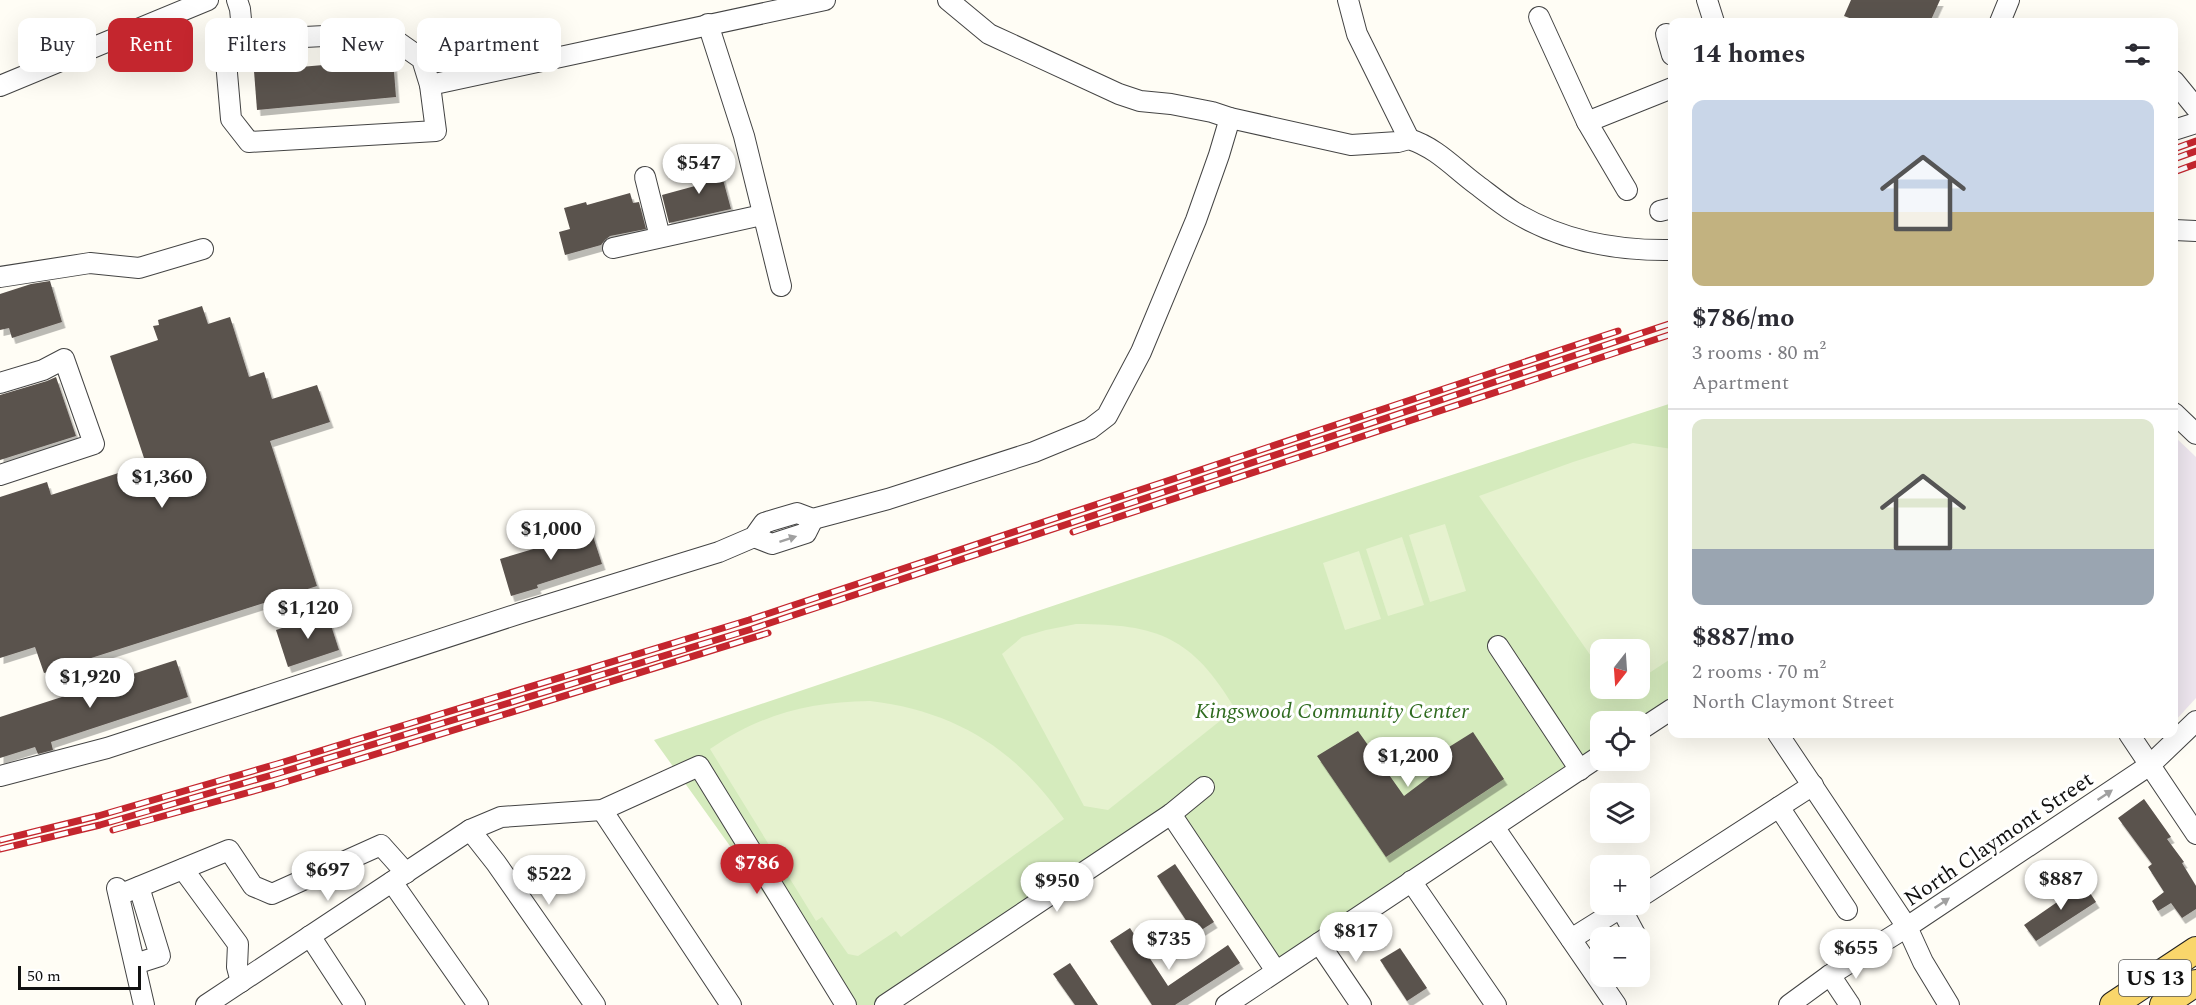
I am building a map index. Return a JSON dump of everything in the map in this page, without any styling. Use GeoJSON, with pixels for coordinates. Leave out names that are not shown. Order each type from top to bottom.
{"type":"FeatureCollection","features":[{"type":"Feature","properties":{"kind":"main road","name":"US 13"},"geometry":{"type":"LineString","coordinates":[[2113,1005],[2196,950]]}},
{"type":"Feature","properties":{"kind":"main road","name":"US 13"},"geometry":{"type":"LineString","coordinates":[[2163,1005],[2196,983]]}},
{"type":"Feature","properties":{"kind":"street"},"geometry":{"type":"LineString","coordinates":[[0,86],[208,0]]}},
{"type":"Feature","properties":{"kind":"street"},"geometry":{"type":"LineString","coordinates":[[237,0],[241,18]]}},
{"type":"Feature","properties":{"kind":"street"},"geometry":{"type":"LineString","coordinates":[[430,85],[825,0]]}},
{"type":"Feature","properties":{"kind":"street"},"geometry":{"type":"LineString","coordinates":[[948,0],[989,34],[1140,101],[1212,112],[1351,145],[1398,142],[1409,139],[1436,150],[1464,175],[1513,212],[1537,225],[1592,244],[1629,250],[1668,250]]}},
{"type":"Feature","properties":{"kind":"street"},"geometry":{"type":"LineString","coordinates":[[1348,0],[1357,34],[1409,139]]}},
{"type":"Feature","properties":{"kind":"street"},"geometry":{"type":"LineString","coordinates":[[1707,0],[1713,18]]}},
{"type":"Feature","properties":{"kind":"street"},"geometry":{"type":"LineString","coordinates":[[2002,18],[2009,0]]}},
{"type":"Feature","properties":{"kind":"street"},"geometry":{"type":"LineString","coordinates":[[1539,17],[1587,122],[1627,190]]}},
{"type":"Feature","properties":{"kind":"street"},"geometry":{"type":"LineString","coordinates":[[708,24],[744,136],[781,286]]}},
{"type":"Feature","properties":{"kind":"street"},"geometry":{"type":"LineString","coordinates":[[227,72],[231,119],[249,141],[436,130],[430,85],[422,59],[385,33],[308,37]]}},
{"type":"Feature","properties":{"kind":"street"},"geometry":{"type":"LineString","coordinates":[[1666,34],[1668,41]]}},
{"type":"Feature","properties":{"kind":"street"},"geometry":{"type":"LineString","coordinates":[[2178,86],[2196,108]]}},
{"type":"Feature","properties":{"kind":"street"},"geometry":{"type":"LineString","coordinates":[[1587,122],[1668,90]]}},
{"type":"Feature","properties":{"kind":"street"},"geometry":{"type":"LineString","coordinates":[[0,777],[107,748],[719,552],[754,537],[772,544],[806,533],[813,519],[888,499],[1034,452],[1079,434],[1107,416],[1131,374],[1169,287],[1207,190],[1230,118]]}},
{"type":"Feature","properties":{"kind":"street"},"geometry":{"type":"LineString","coordinates":[[2178,129],[2196,123]]}},
{"type":"Feature","properties":{"kind":"street"},"geometry":{"type":"LineString","coordinates":[[645,177],[660,237]]}},
{"type":"Feature","properties":{"kind":"street"},"geometry":{"type":"LineString","coordinates":[[613,248],[762,215]]}},
{"type":"Feature","properties":{"kind":"street"},"geometry":{"type":"LineString","coordinates":[[2178,230],[2196,231]]}},
{"type":"Feature","properties":{"kind":"street"},"geometry":{"type":"LineString","coordinates":[[0,277],[90,263],[139,268],[203,249]]}},
{"type":"Feature","properties":{"kind":"street"},"geometry":{"type":"LineString","coordinates":[[0,383],[43,370],[64,359],[94,444],[0,475]]}},
{"type":"Feature","properties":{"kind":"street"},"geometry":{"type":"LineString","coordinates":[[2178,417],[2196,434]]}},
{"type":"Feature","properties":{"kind":"street"},"geometry":{"type":"LineString","coordinates":[[1498,646],[1580,770]]}},
{"type":"Feature","properties":{"kind":"street"},"geometry":{"type":"LineString","coordinates":[[1650,723],[1668,712]]}},
{"type":"Feature","properties":{"kind":"street","name":"North Claymont Street"},"geometry":{"type":"LineString","coordinates":[[1789,1005],[1830,975],[1907,927],[2150,765],[2196,721]]}},
{"type":"Feature","properties":{"kind":"street"},"geometry":{"type":"LineString","coordinates":[[1781,738],[1907,927],[1923,962],[1949,1005]]}},
{"type":"Feature","properties":{"kind":"street"},"geometry":{"type":"LineString","coordinates":[[2132,738],[2196,834]]}},
{"type":"Feature","properties":{"kind":"street"},"geometry":{"type":"LineString","coordinates":[[1227,1005],[1590,763]]}},
{"type":"Feature","properties":{"kind":"street"},"geometry":{"type":"LineString","coordinates":[[206,1005],[470,830],[501,818],[602,810],[699,766],[846,1005]]}},
{"type":"Feature","properties":{"kind":"street"},"geometry":{"type":"LineString","coordinates":[[1650,891],[1813,785]]}},
{"type":"Feature","properties":{"kind":"street"},"geometry":{"type":"LineString","coordinates":[[885,1005],[1171,814],[1204,788]]}},
{"type":"Feature","properties":{"kind":"street"},"geometry":{"type":"LineString","coordinates":[[1779,807],[1847,910]]}},
{"type":"Feature","properties":{"kind":"street"},"geometry":{"type":"LineString","coordinates":[[602,810],[731,1005]]}},
{"type":"Feature","properties":{"kind":"street"},"geometry":{"type":"LineString","coordinates":[[1171,814],[1276,971]]}},
{"type":"Feature","properties":{"kind":"street"},"geometry":{"type":"LineString","coordinates":[[1494,827],[1616,1005]]}},
{"type":"Feature","properties":{"kind":"street"},"geometry":{"type":"LineString","coordinates":[[470,830],[496,863],[595,1005]]}},
{"type":"Feature","properties":{"kind":"street"},"geometry":{"type":"LineString","coordinates":[[144,1005],[118,891],[139,887],[229,850],[253,886],[272,894],[381,845],[478,1005]]}},
{"type":"Feature","properties":{"kind":"street"},"geometry":{"type":"LineString","coordinates":[[183,869],[238,944],[237,967],[241,982]]}},
{"type":"Feature","properties":{"kind":"street"},"geometry":{"type":"LineString","coordinates":[[1412,881],[1496,1005]]}},
{"type":"Feature","properties":{"kind":"street"},"geometry":{"type":"LineString","coordinates":[[135,964],[160,956],[139,887]]}},
{"type":"Feature","properties":{"kind":"street"},"geometry":{"type":"LineString","coordinates":[[1571,939],[1610,915]]}},
{"type":"Feature","properties":{"kind":"street"},"geometry":{"type":"LineString","coordinates":[[310,936],[355,1005]]}},
{"type":"Feature","properties":{"kind":"street"},"geometry":{"type":"LineString","coordinates":[[1319,943],[1361,1005]]}},
{"type":"Feature","properties":{"kind":"street"},"geometry":{"type":"LineString","coordinates":[[1830,975],[1850,1005]]}},
{"type":"Feature","properties":{"kind":"shaded area"},"geometry":{"type":"Polygon","coordinates":[[[2178,440],[2196,457],[2196,698],[2178,718],[2178,440]]]}},
{"type":"Feature","properties":{"kind":"green space","name":"Kingswood Community Center"},"geometry":{"type":"Polygon","coordinates":[[[1668,404],[1668,706],[1650,716],[1650,711],[1590,711],[1590,760],[1283,967],[1175,811],[885,1005],[844,1005],[654,740],[1136,578],[1668,404]]]}},
{"type":"Feature","properties":{"kind":"green space"},"geometry":{"type":"Polygon","coordinates":[[[1633,443],[1668,448],[1668,661],[1650,672],[1650,639],[1590,639],[1590,655],[1479,496],[1633,443]]]}},
{"type":"Feature","properties":{"kind":"green space"},"geometry":{"type":"Polygon","coordinates":[[[1445,524],[1466,591],[1430,602],[1409,535],[1445,524]]]}},
{"type":"Feature","properties":{"kind":"green space"},"geometry":{"type":"Polygon","coordinates":[[[1402,537],[1424,605],[1388,616],[1366,549],[1402,537]]]}},
{"type":"Feature","properties":{"kind":"green space"},"geometry":{"type":"Polygon","coordinates":[[[1359,551],[1381,619],[1345,630],[1323,563],[1359,551]]]}},
{"type":"Feature","properties":{"kind":"green space"},"geometry":{"type":"Polygon","coordinates":[[[1076,624],[1129,627],[1151,632],[1170,640],[1187,650],[1204,665],[1235,709],[1108,810],[1084,806],[1002,654],[1022,637],[1076,624]]]}},
{"type":"Feature","properties":{"kind":"green space"},"geometry":{"type":"Polygon","coordinates":[[[870,701],[929,714],[956,724],[981,738],[1025,772],[1064,819],[901,937],[896,931],[858,956],[848,954],[822,917],[816,921],[710,749],[748,727],[786,712],[826,704],[870,701]]]}},
{"type":"Feature","properties":{"kind":"building"},"geometry":{"type":"Polygon","coordinates":[[[1851,0],[1940,0],[1932,18],[1849,18],[1844,16],[1851,0]]]}},
{"type":"Feature","properties":{"kind":"building"},"geometry":{"type":"Polygon","coordinates":[[[320,65],[320,72],[394,72],[396,97],[257,110],[254,72],[308,72],[308,66],[320,65]]]}},
{"type":"Feature","properties":{"kind":"building"},"geometry":{"type":"Polygon","coordinates":[[[718,161],[731,209],[669,223],[662,195],[695,186],[690,169],[718,161]]]}},
{"type":"Feature","properties":{"kind":"building"},"geometry":{"type":"Polygon","coordinates":[[[630,193],[633,203],[639,202],[646,229],[610,236],[601,245],[565,255],[559,232],[570,229],[564,208],[586,202],[587,205],[630,193]]]}},
{"type":"Feature","properties":{"kind":"building"},"geometry":{"type":"Polygon","coordinates":[[[50,281],[62,322],[12,338],[9,328],[0,330],[0,294],[31,284],[50,281]]]}},
{"type":"Feature","properties":{"kind":"building"},"geometry":{"type":"Polygon","coordinates":[[[202,306],[208,324],[230,317],[249,377],[264,372],[272,399],[317,385],[330,422],[270,441],[317,586],[44,673],[35,647],[0,658],[0,497],[47,482],[51,495],[146,464],[110,356],[158,340],[153,326],[159,325],[158,320],[202,306]]]}},
{"type":"Feature","properties":{"kind":"building"},"geometry":{"type":"Polygon","coordinates":[[[56,377],[76,436],[0,460],[0,395],[56,377]]]}},
{"type":"Feature","properties":{"kind":"building"},"geometry":{"type":"Polygon","coordinates":[[[590,527],[602,564],[511,596],[500,559],[540,547],[539,543],[590,527]]]}},
{"type":"Feature","properties":{"kind":"building"},"geometry":{"type":"Polygon","coordinates":[[[327,613],[339,650],[288,667],[276,630],[327,613]]]}},
{"type":"Feature","properties":{"kind":"building"},"geometry":{"type":"Polygon","coordinates":[[[176,660],[188,697],[51,742],[53,750],[38,754],[35,747],[0,758],[0,717],[176,660]]]}},
{"type":"Feature","properties":{"kind":"building","name":"Kingswood Community Center"},"geometry":{"type":"Polygon","coordinates":[[[1358,731],[1404,796],[1441,768],[1433,757],[1473,732],[1504,779],[1386,857],[1317,756],[1358,731]]]}},
{"type":"Feature","properties":{"kind":"building"},"geometry":{"type":"Polygon","coordinates":[[[2144,799],[2171,837],[2167,839],[2184,862],[2182,863],[2196,886],[2196,909],[2182,918],[2171,903],[2158,911],[2152,901],[2164,892],[2148,867],[2152,864],[2118,818],[2144,799]]]}},
{"type":"Feature","properties":{"kind":"building"},"geometry":{"type":"Polygon","coordinates":[[[1175,864],[1214,922],[1195,934],[1157,876],[1175,864]]]}},
{"type":"Feature","properties":{"kind":"building"},"geometry":{"type":"Polygon","coordinates":[[[2082,881],[2096,902],[2036,941],[2024,925],[2063,898],[2061,896],[2082,881]]]}},
{"type":"Feature","properties":{"kind":"building"},"geometry":{"type":"Polygon","coordinates":[[[1130,928],[1168,986],[1228,945],[1240,963],[1175,1005],[1152,1005],[1110,941],[1130,928]]]}},
{"type":"Feature","properties":{"kind":"building"},"geometry":{"type":"Polygon","coordinates":[[[1400,948],[1427,988],[1407,1001],[1380,960],[1400,948]]]}},
{"type":"Feature","properties":{"kind":"building"},"geometry":{"type":"Polygon","coordinates":[[[1070,963],[1098,1005],[1075,1005],[1053,974],[1070,963]]]}},
{"type":"Feature","properties":{"kind":"railway"},"geometry":{"type":"LineString","coordinates":[[2178,148],[2196,141]]}},
{"type":"Feature","properties":{"kind":"railway"},"geometry":{"type":"LineString","coordinates":[[2178,158],[2196,151]]}},
{"type":"Feature","properties":{"kind":"railway"},"geometry":{"type":"LineString","coordinates":[[2178,171],[2196,164]]}},
{"type":"Feature","properties":{"kind":"railway"},"geometry":{"type":"LineString","coordinates":[[0,849],[100,825],[279,773],[752,629],[1668,324]]}},
{"type":"Feature","properties":{"kind":"railway"},"geometry":{"type":"LineString","coordinates":[[0,840],[98,816],[277,764],[749,620],[1618,331]]}},
{"type":"Feature","properties":{"kind":"railway"},"geometry":{"type":"LineString","coordinates":[[1073,532],[1668,335]]}},
{"type":"Feature","properties":{"kind":"railway"},"geometry":{"type":"LineString","coordinates":[[113,830],[279,784],[768,633]]}}]}
